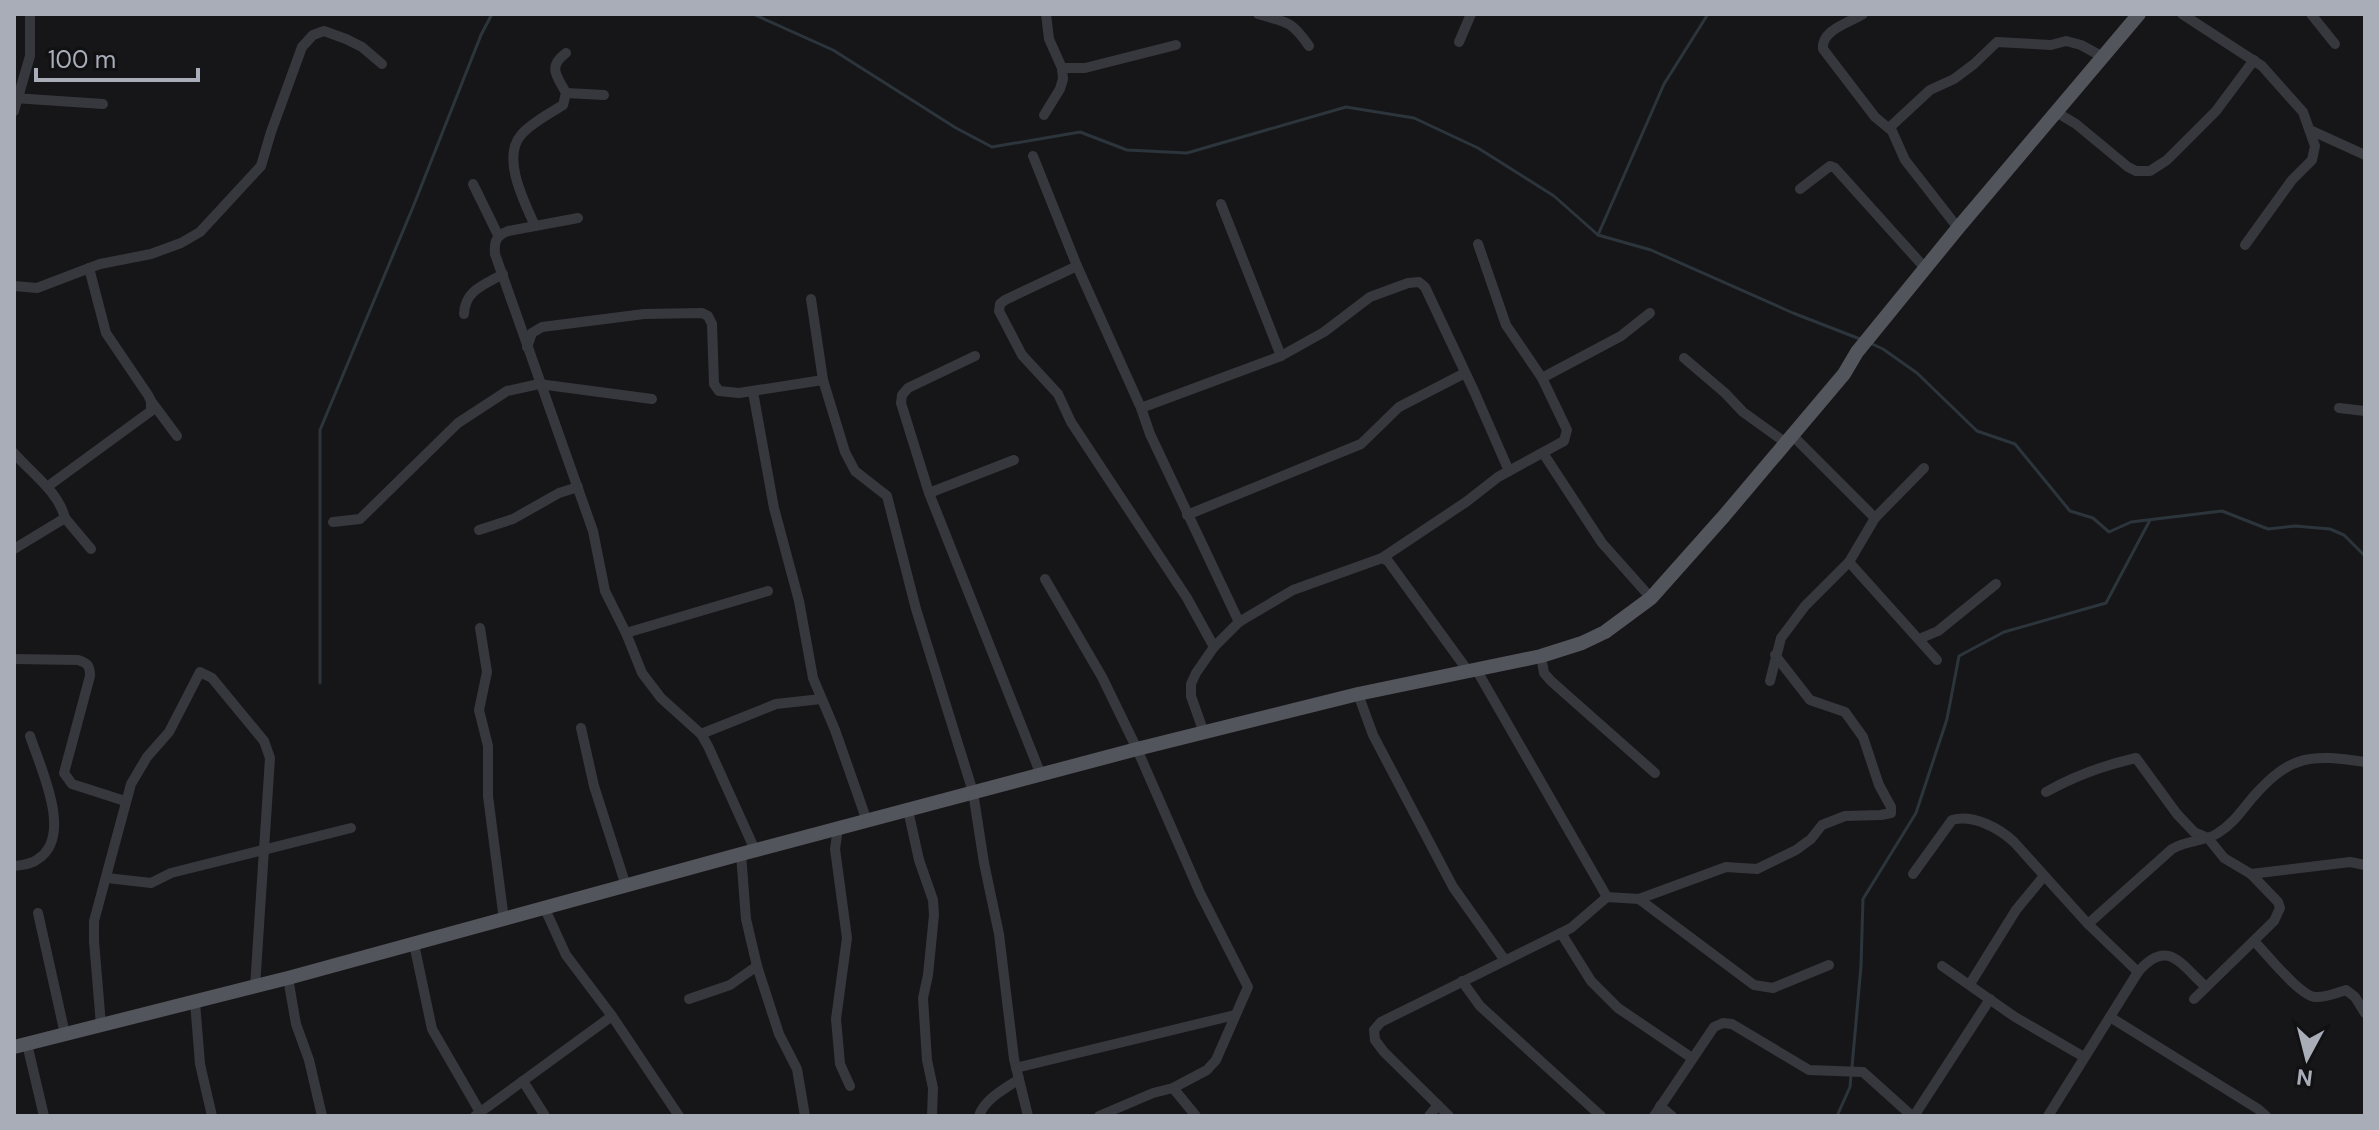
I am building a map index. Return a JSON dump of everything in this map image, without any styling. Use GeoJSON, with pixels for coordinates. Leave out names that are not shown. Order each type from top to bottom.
{"type":"FeatureCollection","features":[{"type":"Feature","properties":{"kind":"main road"},"geometry":{"type":"LineString","coordinates":[[21,1045],[255,987],[1137,749],[1358,694],[1541,656],[1605,632],[1651,598],[1724,516],[1844,374],[1876,327],[2139,14]]}},
{"type":"Feature","properties":{"kind":"street"},"geometry":{"type":"LineString","coordinates":[[14,111],[15,98],[30,56],[30,14]]}},
{"type":"Feature","properties":{"kind":"street"},"geometry":{"type":"LineString","coordinates":[[1044,115],[1063,79],[1062,68],[1049,39],[1046,14]]}},
{"type":"Feature","properties":{"kind":"street"},"geometry":{"type":"LineString","coordinates":[[1258,14],[1295,26],[1309,46]]}},
{"type":"Feature","properties":{"kind":"street"},"geometry":{"type":"LineString","coordinates":[[1459,42],[1471,14]]}},
{"type":"Feature","properties":{"kind":"street"},"geometry":{"type":"LineString","coordinates":[[1863,14],[1825,36],[1823,49],[1875,117],[1889,128],[1905,160],[1958,228]]}},
{"type":"Feature","properties":{"kind":"street"},"geometry":{"type":"LineString","coordinates":[[2182,14],[2254,60],[2270,75],[2303,112],[2315,146],[2312,160],[2292,180],[2245,245]]}},
{"type":"Feature","properties":{"kind":"street"},"geometry":{"type":"LineString","coordinates":[[2311,14],[2335,44]]}},
{"type":"Feature","properties":{"kind":"street"},"geometry":{"type":"LineString","coordinates":[[14,286],[37,288],[89,268],[151,254],[200,232],[261,166],[302,47],[313,35],[324,31],[346,39],[362,47],[382,64]]}},
{"type":"Feature","properties":{"kind":"street"},"geometry":{"type":"LineString","coordinates":[[1889,128],[1930,90],[1954,79],[1997,42],[2051,45],[2066,41],[2103,57]]}},
{"type":"Feature","properties":{"kind":"street"},"geometry":{"type":"LineString","coordinates":[[1062,68],[1085,68],[1176,45]]}},
{"type":"Feature","properties":{"kind":"street"},"geometry":{"type":"LineString","coordinates":[[535,226],[519,189],[514,152],[522,133],[563,105],[566,93],[555,74],[555,66],[566,53]]}},
{"type":"Feature","properties":{"kind":"street"},"geometry":{"type":"LineString","coordinates":[[2056,112],[2076,124],[2128,167],[2136,171],[2150,171],[2167,160],[2216,111],[2254,60]]}},
{"type":"Feature","properties":{"kind":"street"},"geometry":{"type":"LineString","coordinates":[[566,93],[604,95]]}},
{"type":"Feature","properties":{"kind":"street"},"geometry":{"type":"LineString","coordinates":[[15,98],[103,104]]}},
{"type":"Feature","properties":{"kind":"street"},"geometry":{"type":"LineString","coordinates":[[2310,130],[2365,155]]}},
{"type":"Feature","properties":{"kind":"street"},"geometry":{"type":"LineString","coordinates":[[1033,156],[1150,434],[1239,622]]}},
{"type":"Feature","properties":{"kind":"street"},"geometry":{"type":"LineString","coordinates":[[1800,189],[1830,166],[1835,168],[1925,268]]}},
{"type":"Feature","properties":{"kind":"street"},"geometry":{"type":"LineString","coordinates":[[473,184],[498,235]]}},
{"type":"Feature","properties":{"kind":"street"},"geometry":{"type":"LineString","coordinates":[[1221,204],[1281,356]]}},
{"type":"Feature","properties":{"kind":"street"},"geometry":{"type":"LineString","coordinates":[[578,218],[498,235],[494,243],[495,254],[593,531],[605,591],[649,684],[701,734],[748,852],[746,919],[779,1034],[797,1069],[805,1116]]}},
{"type":"Feature","properties":{"kind":"street"},"geometry":{"type":"LineString","coordinates":[[1204,733],[1191,696],[1191,684],[1214,647],[1239,622],[1293,590],[1382,558],[1509,471],[1564,441],[1567,436],[1542,378],[1506,325],[1478,244]]}},
{"type":"Feature","properties":{"kind":"street"},"geometry":{"type":"LineString","coordinates":[[1077,266],[1005,300],[1000,304],[999,311],[1022,355],[1058,394],[1071,422],[1187,598],[1214,647]]}},
{"type":"Feature","properties":{"kind":"street"},"geometry":{"type":"LineString","coordinates":[[89,268],[106,333],[177,436]]}},
{"type":"Feature","properties":{"kind":"street"},"geometry":{"type":"LineString","coordinates":[[464,314],[465,302],[474,291],[503,274]]}},
{"type":"Feature","properties":{"kind":"street"},"geometry":{"type":"LineString","coordinates":[[1141,408],[1281,356],[1313,339],[1370,297],[1419,282],[1425,287],[1509,471]]}},
{"type":"Feature","properties":{"kind":"street"},"geometry":{"type":"LineString","coordinates":[[811,299],[823,380],[850,463],[855,471],[887,496],[916,609],[973,792],[999,934],[1011,1043],[1028,1116]]}},
{"type":"Feature","properties":{"kind":"street"},"geometry":{"type":"LineString","coordinates":[[527,347],[532,333],[542,327],[644,314],[702,313],[708,316],[712,324],[715,388],[724,393],[753,392],[823,380]]}},
{"type":"Feature","properties":{"kind":"street"},"geometry":{"type":"LineString","coordinates":[[1542,378],[1621,336],[1650,313]]}},
{"type":"Feature","properties":{"kind":"street"},"geometry":{"type":"LineString","coordinates":[[975,356],[908,388],[902,395],[901,403],[929,493],[1041,775]]}},
{"type":"Feature","properties":{"kind":"street"},"geometry":{"type":"LineString","coordinates":[[1684,358],[1743,412],[1789,439],[1875,518]]}},
{"type":"Feature","properties":{"kind":"street"},"geometry":{"type":"LineString","coordinates":[[1187,515],[1361,444],[1399,407],[1465,373]]}},
{"type":"Feature","properties":{"kind":"street"},"geometry":{"type":"LineString","coordinates":[[333,522],[360,519],[400,482],[433,445],[469,414],[507,391],[539,384],[652,399]]}},
{"type":"Feature","properties":{"kind":"street"},"geometry":{"type":"LineString","coordinates":[[753,392],[774,508],[799,601],[813,678],[867,821]]}},
{"type":"Feature","properties":{"kind":"street"},"geometry":{"type":"LineString","coordinates":[[47,487],[144,417],[151,411],[151,401]]}},
{"type":"Feature","properties":{"kind":"street"},"geometry":{"type":"LineString","coordinates":[[2339,408],[2365,411]]}},
{"type":"Feature","properties":{"kind":"street"},"geometry":{"type":"LineString","coordinates":[[14,453],[47,487],[65,518],[91,549]]}},
{"type":"Feature","properties":{"kind":"street"},"geometry":{"type":"LineString","coordinates":[[1543,453],[1602,543],[1651,598]]}},
{"type":"Feature","properties":{"kind":"street"},"geometry":{"type":"LineString","coordinates":[[929,493],[1014,460]]}},
{"type":"Feature","properties":{"kind":"street"},"geometry":{"type":"LineString","coordinates":[[1770,681],[1781,638],[1805,606],[1849,562],[1875,518],[1924,468]]}},
{"type":"Feature","properties":{"kind":"street"},"geometry":{"type":"LineString","coordinates":[[479,530],[513,519],[559,493],[578,487]]}},
{"type":"Feature","properties":{"kind":"street"},"geometry":{"type":"LineString","coordinates":[[14,549],[65,518]]}},
{"type":"Feature","properties":{"kind":"street"},"geometry":{"type":"LineString","coordinates":[[1382,558],[1388,561],[1472,670],[1607,897]]}},
{"type":"Feature","properties":{"kind":"street"},"geometry":{"type":"LineString","coordinates":[[1849,562],[1937,660]]}},
{"type":"Feature","properties":{"kind":"street"},"geometry":{"type":"LineString","coordinates":[[1045,579],[1102,677],[1200,893],[1248,987],[1216,1060],[1207,1070],[1173,1088],[1153,1093],[1099,1116]]}},
{"type":"Feature","properties":{"kind":"street"},"geometry":{"type":"LineString","coordinates":[[1919,639],[1938,631],[1996,584]]}},
{"type":"Feature","properties":{"kind":"street"},"geometry":{"type":"LineString","coordinates":[[626,633],[768,591]]}},
{"type":"Feature","properties":{"kind":"street"},"geometry":{"type":"LineString","coordinates":[[480,628],[487,672],[479,710],[488,746],[488,796],[504,920]]}},
{"type":"Feature","properties":{"kind":"street"},"geometry":{"type":"LineString","coordinates":[[1449,1116],[1375,1040],[1374,1030],[1381,1022],[1561,933],[1607,897],[1639,899],[1726,867],[1757,869],[1796,850],[1811,839],[1822,825],[1845,816],[1891,813],[1863,737],[1845,712],[1810,700],[1775,655]]}},
{"type":"Feature","properties":{"kind":"street"},"geometry":{"type":"LineString","coordinates":[[1541,656],[1544,673],[1551,681],[1655,773]]}},
{"type":"Feature","properties":{"kind":"street"},"geometry":{"type":"LineString","coordinates":[[14,659],[78,660],[90,667],[84,704],[64,773]]}},
{"type":"Feature","properties":{"kind":"street"},"geometry":{"type":"LineString","coordinates":[[101,1025],[94,921],[125,801],[139,768],[169,732],[200,672],[212,678],[264,741],[270,758],[255,987]]}},
{"type":"Feature","properties":{"kind":"street"},"geometry":{"type":"LineString","coordinates":[[1358,694],[1373,735],[1453,887],[1504,959]]}},
{"type":"Feature","properties":{"kind":"street"},"geometry":{"type":"LineString","coordinates":[[701,734],[776,704],[821,699]]}},
{"type":"Feature","properties":{"kind":"street"},"geometry":{"type":"LineString","coordinates":[[581,728],[594,786],[626,886]]}},
{"type":"Feature","properties":{"kind":"street"},"geometry":{"type":"LineString","coordinates":[[14,866],[36,861],[47,851],[54,837],[54,811],[30,736]]}},
{"type":"Feature","properties":{"kind":"street"},"geometry":{"type":"LineString","coordinates":[[2046,792],[2092,771],[2136,758],[2194,832],[2208,838],[2224,858],[2251,874],[2278,902],[2280,908],[2274,921],[2194,999]]}},
{"type":"Feature","properties":{"kind":"street"},"geometry":{"type":"LineString","coordinates":[[2088,924],[2172,849],[2218,833],[2292,762],[2314,758],[2365,762]]}},
{"type":"Feature","properties":{"kind":"street"},"geometry":{"type":"LineString","coordinates":[[44,780],[64,773]]}},
{"type":"Feature","properties":{"kind":"street"},"geometry":{"type":"LineString","coordinates":[[64,773],[72,784],[125,801]]}},
{"type":"Feature","properties":{"kind":"street"},"geometry":{"type":"LineString","coordinates":[[908,810],[919,860],[933,900],[928,975],[923,998],[927,1060],[933,1088],[932,1116]]}},
{"type":"Feature","properties":{"kind":"street"},"geometry":{"type":"LineString","coordinates":[[1913,874],[1952,820],[1966,818],[2003,832],[2088,924],[2138,972]]}},
{"type":"Feature","properties":{"kind":"street"},"geometry":{"type":"LineString","coordinates":[[107,878],[151,883],[171,873],[351,828]]}},
{"type":"Feature","properties":{"kind":"street"},"geometry":{"type":"LineString","coordinates":[[838,828],[835,849],[847,938],[836,1019],[840,1064],[850,1086]]}},
{"type":"Feature","properties":{"kind":"street"},"geometry":{"type":"LineString","coordinates":[[2251,874],[2350,862],[2365,865]]}},
{"type":"Feature","properties":{"kind":"street"},"geometry":{"type":"LineString","coordinates":[[1970,984],[2016,910],[2044,876]]}},
{"type":"Feature","properties":{"kind":"street"},"geometry":{"type":"LineString","coordinates":[[1639,899],[1754,985],[1773,988],[1829,965]]}},
{"type":"Feature","properties":{"kind":"street"},"geometry":{"type":"LineString","coordinates":[[545,909],[566,955],[612,1016],[679,1116]]}},
{"type":"Feature","properties":{"kind":"street"},"geometry":{"type":"LineString","coordinates":[[38,913],[65,1034]]}},
{"type":"Feature","properties":{"kind":"street"},"geometry":{"type":"LineString","coordinates":[[1561,933],[1591,981],[1618,1008],[1692,1058]]}},
{"type":"Feature","properties":{"kind":"street"},"geometry":{"type":"LineString","coordinates":[[2254,941],[2310,996],[2346,990],[2355,997],[2365,1013]]}},
{"type":"Feature","properties":{"kind":"street"},"geometry":{"type":"LineString","coordinates":[[414,944],[432,1029],[478,1114],[612,1016]]}},
{"type":"Feature","properties":{"kind":"street"},"geometry":{"type":"LineString","coordinates":[[2054,1114],[2084,1057],[2138,972],[2156,955],[2165,954],[2173,958],[2206,987]]}},
{"type":"Feature","properties":{"kind":"street"},"geometry":{"type":"LineString","coordinates":[[689,999],[730,985],[757,966]]}},
{"type":"Feature","properties":{"kind":"street"},"geometry":{"type":"LineString","coordinates":[[1942,966],[2015,1017],[2084,1057]]}},
{"type":"Feature","properties":{"kind":"street"},"geometry":{"type":"LineString","coordinates":[[288,978],[296,1024],[309,1060],[322,1116]]}},
{"type":"Feature","properties":{"kind":"street"},"geometry":{"type":"LineString","coordinates":[[1462,981],[1480,1006],[1601,1116]]}},
{"type":"Feature","properties":{"kind":"street"},"geometry":{"type":"LineString","coordinates":[[1672,1116],[1657,1111],[1714,1027],[1723,1023],[1732,1024],[1809,1070],[1863,1072],[1913,1116],[1990,999]]}},
{"type":"Feature","properties":{"kind":"street"},"geometry":{"type":"LineString","coordinates":[[195,1002],[200,1064],[212,1116]]}},
{"type":"Feature","properties":{"kind":"street"},"geometry":{"type":"LineString","coordinates":[[979,1116],[988,1100],[1018,1074],[1235,1015]]}},
{"type":"Feature","properties":{"kind":"street"},"geometry":{"type":"LineString","coordinates":[[2110,1017],[2266,1116]]}},
{"type":"Feature","properties":{"kind":"street"},"geometry":{"type":"LineString","coordinates":[[21,1045],[44,1116]]}},
{"type":"Feature","properties":{"kind":"street"},"geometry":{"type":"LineString","coordinates":[[523,1081],[545,1116]]}},
{"type":"Feature","properties":{"kind":"street"},"geometry":{"type":"LineString","coordinates":[[1173,1088],[1196,1116]]}},
{"type":"Feature","properties":{"kind":"street"},"geometry":{"type":"LineString","coordinates":[[1429,1116],[1438,1105]]}},
{"type":"Feature","properties":{"kind":"waterway"},"geometry":{"type":"LineString","coordinates":[[320,683],[320,430],[492,14]]}},
{"type":"Feature","properties":{"kind":"waterway"},"geometry":{"type":"LineString","coordinates":[[753,14],[833,50],[956,128],[992,147],[1080,132],[1127,150],[1187,153],[1346,107],[1414,118],[1478,148],[1554,196],[1598,235],[1651,250],[1860,339]]}},
{"type":"Feature","properties":{"kind":"waterway"},"geometry":{"type":"LineString","coordinates":[[1598,235],[1664,84],[1708,14]]}},
{"type":"Feature","properties":{"kind":"waterway"},"geometry":{"type":"LineString","coordinates":[[1870,343],[1917,373],[1977,431],[2015,444],[2070,511],[2093,518],[2109,532],[2131,522],[2222,511],[2268,529],[2295,526],[2330,529],[2344,535],[2365,556]]}},
{"type":"Feature","properties":{"kind":"waterway"},"geometry":{"type":"LineString","coordinates":[[1852,1067],[1863,899],[1916,813],[1947,719],[1959,656],[2004,632],[2106,603],[2150,520]]}},
{"type":"Feature","properties":{"kind":"waterway"},"geometry":{"type":"LineString","coordinates":[[1837,1116],[1850,1087],[1851,1075]]}}]}
